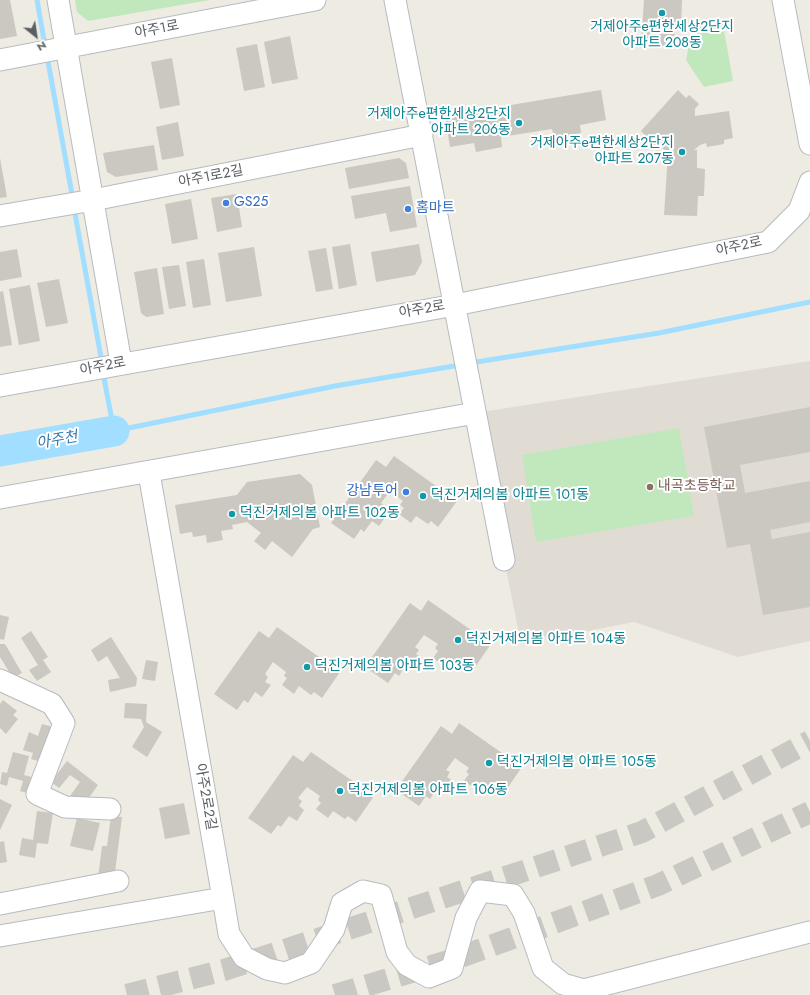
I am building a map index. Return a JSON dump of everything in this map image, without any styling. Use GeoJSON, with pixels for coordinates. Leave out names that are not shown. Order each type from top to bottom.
{"type":"FeatureCollection","features":[{"type":"Feature","properties":{"kind":"street"},"geometry":{"type":"LineString","coordinates":[[58,0],[121,363]]}},
{"type":"Feature","properties":{"kind":"street","name":"아주1로"},"geometry":{"type":"LineString","coordinates":[[0,60],[314,0]]}},
{"type":"Feature","properties":{"kind":"street"},"geometry":{"type":"LineString","coordinates":[[395,0],[504,560]]}},
{"type":"Feature","properties":{"kind":"street"},"geometry":{"type":"LineString","coordinates":[[784,0],[810,144]]}},
{"type":"Feature","properties":{"kind":"street","name":"아주1로2길"},"geometry":{"type":"LineString","coordinates":[[0,216],[93,200],[422,135]]}},
{"type":"Feature","properties":{"kind":"street","name":"아주2로"},"geometry":{"type":"LineString","coordinates":[[0,386],[86,371],[121,363],[455,305],[768,242],[799,211],[810,182]]}},
{"type":"Feature","properties":{"kind":"street"},"geometry":{"type":"LineString","coordinates":[[0,498],[149,473],[476,413]]}},
{"type":"Feature","properties":{"kind":"street","name":"아주2로2길"},"geometry":{"type":"LineString","coordinates":[[149,473],[230,934],[244,957],[267,969],[285,973],[311,963],[334,929],[342,903],[362,891],[381,895],[397,952],[407,965],[429,977],[452,968],[466,918],[480,891],[513,895],[524,913],[543,968],[563,984],[584,990],[810,932]]}},
{"type":"Feature","properties":{"kind":"street"},"geometry":{"type":"LineString","coordinates":[[0,680],[52,704],[64,723],[37,794],[66,807],[110,809]]}},
{"type":"Feature","properties":{"kind":"street"},"geometry":{"type":"LineString","coordinates":[[0,904],[118,881]]}},
{"type":"Feature","properties":{"kind":"street"},"geometry":{"type":"LineString","coordinates":[[0,936],[223,898]]}},
{"type":"Feature","properties":{"kind":"shaded area","name":"내곡초등학교"},"geometry":{"type":"Polygon","coordinates":[[[810,361],[810,641],[738,657],[634,622],[521,644],[475,413],[810,361]]]}},
{"type":"Feature","properties":{"kind":"green space"},"geometry":{"type":"Polygon","coordinates":[[[75,0],[210,0],[88,21],[77,12],[75,0]]]}},
{"type":"Feature","properties":{"kind":"green space"},"geometry":{"type":"Polygon","coordinates":[[[722,19],[733,81],[704,87],[686,60],[693,24],[722,19]]]}},
{"type":"Feature","properties":{"kind":"green space"},"geometry":{"type":"Polygon","coordinates":[[[679,428],[694,516],[536,542],[522,455],[679,428]]]}},
{"type":"Feature","properties":{"kind":"building"},"geometry":{"type":"Polygon","coordinates":[[[0,0],[10,0],[17,36],[0,39],[0,0]]]}},
{"type":"Feature","properties":{"kind":"building","name":"거제아주e편한세상2단지 아파트 208동"},"geometry":{"type":"Polygon","coordinates":[[[644,0],[682,0],[681,26],[675,26],[674,46],[641,45],[644,0]]]}},
{"type":"Feature","properties":{"kind":"building"},"geometry":{"type":"Polygon","coordinates":[[[290,36],[298,79],[272,84],[264,42],[290,36]]]}},
{"type":"Feature","properties":{"kind":"building"},"geometry":{"type":"Polygon","coordinates":[[[257,44],[265,87],[244,91],[236,48],[257,44]]]}},
{"type":"Feature","properties":{"kind":"building"},"geometry":{"type":"Polygon","coordinates":[[[172,58],[180,105],[160,109],[151,62],[172,58]]]}},
{"type":"Feature","properties":{"kind":"building","name":"거제아주e편한세상2단지 아파트 206동"},"geometry":{"type":"Polygon","coordinates":[[[601,90],[606,120],[580,125],[581,133],[554,138],[552,129],[501,137],[502,147],[476,152],[474,143],[450,147],[445,116],[601,90]]]}},
{"type":"Feature","properties":{"kind":"building","name":"거제아주e편한세상2단지 아파트 207동"},"geometry":{"type":"Polygon","coordinates":[[[678,90],[686,98],[689,95],[699,104],[695,109],[695,116],[729,111],[733,138],[724,140],[724,144],[707,147],[706,143],[700,145],[694,150],[697,150],[697,168],[705,169],[704,196],[698,196],[697,216],[664,215],[668,153],[660,146],[656,150],[645,141],[648,138],[641,131],[678,90]]]}},
{"type":"Feature","properties":{"kind":"building"},"geometry":{"type":"Polygon","coordinates":[[[178,122],[184,156],[162,160],[156,127],[178,122]]]}},
{"type":"Feature","properties":{"kind":"building"},"geometry":{"type":"Polygon","coordinates":[[[154,145],[158,170],[116,177],[107,172],[103,153],[154,145]]]}},
{"type":"Feature","properties":{"kind":"building"},"geometry":{"type":"Polygon","coordinates":[[[0,158],[7,197],[0,198],[0,158]]]}},
{"type":"Feature","properties":{"kind":"building"},"geometry":{"type":"Polygon","coordinates":[[[399,158],[406,163],[409,178],[349,189],[345,168],[399,158]]]}},
{"type":"Feature","properties":{"kind":"building"},"geometry":{"type":"Polygon","coordinates":[[[410,186],[417,227],[390,232],[386,213],[355,219],[351,196],[410,186]]]}},
{"type":"Feature","properties":{"kind":"building"},"geometry":{"type":"Polygon","coordinates":[[[237,194],[242,227],[217,232],[211,198],[237,194]]]}},
{"type":"Feature","properties":{"kind":"building"},"geometry":{"type":"Polygon","coordinates":[[[191,199],[198,239],[172,244],[165,204],[191,199]]]}},
{"type":"Feature","properties":{"kind":"building"},"geometry":{"type":"Polygon","coordinates":[[[350,244],[357,285],[339,289],[332,247],[350,244]]]}},
{"type":"Feature","properties":{"kind":"building"},"geometry":{"type":"Polygon","coordinates":[[[419,244],[422,262],[415,275],[376,282],[371,252],[419,244]]]}},
{"type":"Feature","properties":{"kind":"building"},"geometry":{"type":"Polygon","coordinates":[[[254,247],[262,296],[226,302],[218,253],[254,247]]]}},
{"type":"Feature","properties":{"kind":"building"},"geometry":{"type":"Polygon","coordinates":[[[326,248],[333,289],[316,292],[308,251],[326,248]]]}},
{"type":"Feature","properties":{"kind":"building"},"geometry":{"type":"Polygon","coordinates":[[[17,249],[22,277],[0,281],[0,252],[17,249]]]}},
{"type":"Feature","properties":{"kind":"building"},"geometry":{"type":"Polygon","coordinates":[[[204,259],[211,305],[193,308],[186,262],[204,259]]]}},
{"type":"Feature","properties":{"kind":"building"},"geometry":{"type":"Polygon","coordinates":[[[179,265],[186,306],[169,309],[162,267],[179,265]]]}},
{"type":"Feature","properties":{"kind":"building"},"geometry":{"type":"Polygon","coordinates":[[[157,268],[164,314],[146,317],[141,313],[134,272],[157,268]]]}},
{"type":"Feature","properties":{"kind":"building"},"geometry":{"type":"Polygon","coordinates":[[[59,279],[68,323],[46,327],[37,283],[59,279]]]}},
{"type":"Feature","properties":{"kind":"building"},"geometry":{"type":"Polygon","coordinates":[[[30,285],[40,341],[19,345],[9,289],[30,285]]]}},
{"type":"Feature","properties":{"kind":"building"},"geometry":{"type":"Polygon","coordinates":[[[3,291],[12,345],[0,347],[0,292],[3,291]]]}},
{"type":"Feature","properties":{"kind":"building"},"geometry":{"type":"Polygon","coordinates":[[[810,407],[810,452],[740,465],[745,493],[810,481],[810,522],[770,530],[772,539],[810,532],[810,607],[763,615],[750,544],[727,548],[704,427],[810,407]]]}},
{"type":"Feature","properties":{"kind":"building","name":"덕진거제의봄 아파트 101동"},"geometry":{"type":"Polygon","coordinates":[[[394,456],[457,501],[438,527],[431,521],[428,524],[416,516],[411,523],[399,514],[404,508],[400,505],[403,501],[390,491],[381,503],[385,506],[382,511],[387,515],[379,526],[372,521],[364,532],[361,529],[354,539],[331,523],[376,460],[386,467],[394,456]]]}},
{"type":"Feature","properties":{"kind":"building","name":"덕진거제의봄 아파트 102동"},"geometry":{"type":"Polygon","coordinates":[[[300,474],[312,485],[320,527],[313,529],[292,557],[272,541],[265,550],[254,541],[261,533],[247,522],[232,525],[233,529],[221,531],[223,540],[207,543],[206,535],[193,537],[192,532],[180,534],[175,505],[237,495],[247,482],[300,474]]]}},
{"type":"Feature","properties":{"kind":"building","name":"덕진거제의봄 아파트 104동"},"geometry":{"type":"Polygon","coordinates":[[[428,600],[491,644],[473,670],[465,665],[462,667],[450,659],[445,666],[433,658],[438,651],[435,648],[438,644],[424,635],[415,647],[419,650],[416,654],[422,658],[414,670],[406,664],[399,676],[395,673],[388,683],[365,667],[410,603],[421,611],[428,600]]]}},
{"type":"Feature","properties":{"kind":"building"},"geometry":{"type":"Polygon","coordinates":[[[0,615],[9,617],[4,640],[0,639],[0,615]]]}},
{"type":"Feature","properties":{"kind":"building","name":"덕진거제의봄 아파트 103동"},"geometry":{"type":"Polygon","coordinates":[[[277,627],[340,672],[322,698],[314,692],[311,695],[299,686],[294,694],[282,685],[287,678],[284,676],[286,672],[273,662],[265,674],[268,677],[265,682],[271,685],[262,697],[255,692],[248,703],[244,700],[237,710],[214,694],[259,631],[269,638],[277,627]]]}},
{"type":"Feature","properties":{"kind":"building"},"geometry":{"type":"Polygon","coordinates":[[[31,631],[48,657],[43,660],[51,672],[37,681],[29,670],[38,665],[21,638],[31,631]]]}},
{"type":"Feature","properties":{"kind":"building"},"geometry":{"type":"Polygon","coordinates":[[[111,637],[137,678],[136,686],[110,692],[108,680],[120,678],[107,656],[98,662],[91,650],[111,637]]]}},
{"type":"Feature","properties":{"kind":"building"},"geometry":{"type":"Polygon","coordinates":[[[0,644],[5,644],[22,673],[13,678],[0,657],[0,644]]]}},
{"type":"Feature","properties":{"kind":"building"},"geometry":{"type":"Polygon","coordinates":[[[146,660],[158,662],[155,681],[142,679],[146,660]]]}},
{"type":"Feature","properties":{"kind":"building"},"geometry":{"type":"Polygon","coordinates":[[[3,700],[17,711],[13,715],[18,719],[6,734],[0,728],[0,704],[3,700]]]}},
{"type":"Feature","properties":{"kind":"building"},"geometry":{"type":"Polygon","coordinates":[[[125,703],[147,704],[146,722],[162,732],[147,757],[132,747],[144,727],[141,719],[124,718],[125,703]]]}},
{"type":"Feature","properties":{"kind":"building","name":"덕진거제의봄 아파트 105동"},"geometry":{"type":"Polygon","coordinates":[[[459,723],[522,767],[504,793],[496,788],[493,790],[481,782],[476,789],[464,781],[469,774],[466,772],[469,768],[455,758],[446,770],[450,772],[447,777],[453,781],[445,793],[437,787],[430,799],[426,796],[419,806],[396,790],[441,726],[452,734],[459,723]]]}},
{"type":"Feature","properties":{"kind":"building"},"geometry":{"type":"Polygon","coordinates":[[[42,724],[53,727],[41,762],[31,759],[33,753],[23,750],[29,732],[38,736],[42,724]]]}},
{"type":"Feature","properties":{"kind":"building"},"geometry":{"type":"Polygon","coordinates":[[[13,752],[29,756],[24,775],[35,778],[31,794],[20,791],[23,781],[9,777],[7,786],[0,784],[2,772],[7,773],[13,752]]]}},
{"type":"Feature","properties":{"kind":"building","name":"덕진거제의봄 아파트 106동"},"geometry":{"type":"Polygon","coordinates":[[[311,752],[374,796],[356,822],[348,816],[345,819],[333,811],[328,818],[316,809],[321,803],[318,800],[320,796],[307,787],[298,798],[302,801],[299,806],[304,810],[297,821],[289,816],[281,827],[278,825],[271,834],[248,818],[293,755],[303,762],[311,752]]]}},
{"type":"Feature","properties":{"kind":"building"},"geometry":{"type":"Polygon","coordinates":[[[67,761],[98,785],[83,806],[70,796],[80,782],[70,775],[59,788],[51,782],[67,761]]]}},
{"type":"Feature","properties":{"kind":"building"},"geometry":{"type":"Polygon","coordinates":[[[0,799],[12,805],[0,830],[0,799]]]}},
{"type":"Feature","properties":{"kind":"building"},"geometry":{"type":"Polygon","coordinates":[[[184,803],[190,834],[165,839],[159,808],[184,803]]]}},
{"type":"Feature","properties":{"kind":"building"},"geometry":{"type":"Polygon","coordinates":[[[37,811],[53,813],[48,844],[37,843],[35,858],[19,855],[22,838],[33,840],[37,811]]]}},
{"type":"Feature","properties":{"kind":"building"},"geometry":{"type":"Polygon","coordinates":[[[111,816],[122,817],[114,880],[98,878],[102,846],[107,846],[111,816]]]}},
{"type":"Feature","properties":{"kind":"building"},"geometry":{"type":"Polygon","coordinates":[[[77,818],[100,823],[93,851],[70,846],[77,818]]]}},
{"type":"Feature","properties":{"kind":"building"},"geometry":{"type":"Polygon","coordinates":[[[4,841],[7,862],[0,863],[0,842],[4,841]]]}},
{"type":"Feature","properties":{"kind":"waterway"},"geometry":{"type":"LineString","coordinates":[[37,0],[45,46]]}},
{"type":"Feature","properties":{"kind":"waterway"},"geometry":{"type":"LineString","coordinates":[[47,56],[73,200]]}},
{"type":"Feature","properties":{"kind":"waterway"},"geometry":{"type":"LineString","coordinates":[[74,208],[102,363]]}},
{"type":"Feature","properties":{"kind":"waterway"},"geometry":{"type":"LineString","coordinates":[[470,363],[659,333],[810,302]]}},
{"type":"Feature","properties":{"kind":"waterway"},"geometry":{"type":"LineString","coordinates":[[103,373],[114,431],[335,386],[460,365]]}},
{"type":"Feature","properties":{"kind":"waterway","name":"아주천"},"geometry":{"type":"LineString","coordinates":[[0,451],[114,431]]}},
{"type":"Feature","properties":{"kind":"tunnel"},"geometry":{"type":"LineString","coordinates":[[127,995],[224,970],[642,832],[810,741]]}},
{"type":"Feature","properties":{"kind":"tunnel"},"geometry":{"type":"LineString","coordinates":[[335,995],[455,959],[658,885],[810,812]]}},
{"type":"Feature","properties":{"kind":"place","name":"거제아주e편한세상2단지 아파트 208동"},"geometry":{"type":"Point","coordinates":[662,13]}},
{"type":"Feature","properties":{"kind":"place","name":"거제아주e편한세상2단지 아파트 206동"},"geometry":{"type":"Point","coordinates":[519,123]}},
{"type":"Feature","properties":{"kind":"place","name":"거제아주e편한세상2단지 아파트 207동"},"geometry":{"type":"Point","coordinates":[682,152]}},
{"type":"Feature","properties":{"kind":"place","name":"GS25"},"geometry":{"type":"Point","coordinates":[226,203]}},
{"type":"Feature","properties":{"kind":"place","name":"홈마트"},"geometry":{"type":"Point","coordinates":[408,209]}},
{"type":"Feature","properties":{"kind":"place","name":"내곡초등학교"},"geometry":{"type":"Point","coordinates":[650,487]}},
{"type":"Feature","properties":{"kind":"place","name":"강남투어"},"geometry":{"type":"Point","coordinates":[406,492]}},
{"type":"Feature","properties":{"kind":"place","name":"덕진거제의봄 아파트 101동"},"geometry":{"type":"Point","coordinates":[423,496]}},
{"type":"Feature","properties":{"kind":"place","name":"덕진거제의봄 아파트 102동"},"geometry":{"type":"Point","coordinates":[232,514]}},
{"type":"Feature","properties":{"kind":"place","name":"덕진거제의봄 아파트 104동"},"geometry":{"type":"Point","coordinates":[458,640]}},
{"type":"Feature","properties":{"kind":"place","name":"덕진거제의봄 아파트 103동"},"geometry":{"type":"Point","coordinates":[307,667]}},
{"type":"Feature","properties":{"kind":"place","name":"덕진거제의봄 아파트 105동"},"geometry":{"type":"Point","coordinates":[489,763]}},
{"type":"Feature","properties":{"kind":"place","name":"덕진거제의봄 아파트 106동"},"geometry":{"type":"Point","coordinates":[340,791]}}]}
